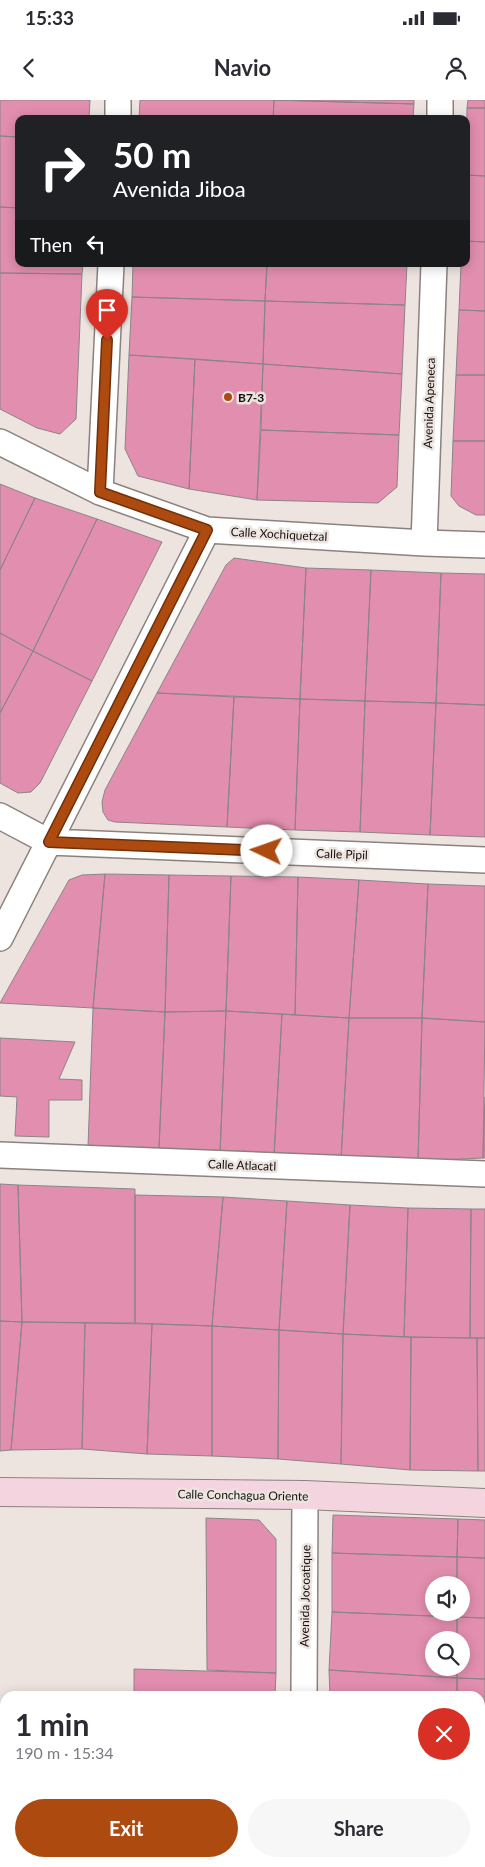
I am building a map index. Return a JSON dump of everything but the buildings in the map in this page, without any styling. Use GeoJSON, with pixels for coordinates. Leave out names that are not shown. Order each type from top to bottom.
{"type":"FeatureCollection","features":[{"type":"Feature","properties":{"kind":"main road","name":"Calle Conchagua Oriente"},"geometry":{"type":"LineString","coordinates":[[0,1496],[306,1496],[485,1503]]}},
{"type":"Feature","properties":{"kind":"street"},"geometry":{"type":"LineString","coordinates":[[118,100],[118,115]]}},
{"type":"Feature","properties":{"kind":"street"},"geometry":{"type":"LineString","coordinates":[[440,100],[440,115]]}},
{"type":"Feature","properties":{"kind":"street"},"geometry":{"type":"LineString","coordinates":[[100,492],[111,267]]}},
{"type":"Feature","properties":{"kind":"street","name":"Avenida Apeneca"},"geometry":{"type":"LineString","coordinates":[[424,543],[434,267]]}},
{"type":"Feature","properties":{"kind":"street","name":"Calle Xochiquetzal"},"geometry":{"type":"LineString","coordinates":[[0,442],[100,492],[207,530],[424,543],[485,544]]}},
{"type":"Feature","properties":{"kind":"street"},"geometry":{"type":"LineString","coordinates":[[0,938],[207,530]]}},
{"type":"Feature","properties":{"kind":"street"},"geometry":{"type":"LineString","coordinates":[[0,816],[49,842]]}},
{"type":"Feature","properties":{"kind":"street","name":"Calle Pipil"},"geometry":{"type":"LineString","coordinates":[[49,842],[485,860]]}},
{"type":"Feature","properties":{"kind":"street","name":"Calle Atlacatl"},"geometry":{"type":"LineString","coordinates":[[0,1155],[485,1174]]}},
{"type":"Feature","properties":{"kind":"street","name":"Avenida Jocoatique"},"geometry":{"type":"LineString","coordinates":[[304,1691],[306,1496]]}},
{"type":"Feature","properties":{"kind":"place","name":"B7-3"},"geometry":{"type":"Point","coordinates":[228,397]}},
{"type":"Feature","properties":{"kind":"route"},"geometry":{"type":"LineString","coordinates":[[107,340],[100,492],[207,530],[49,842],[267,851]]}}]}
